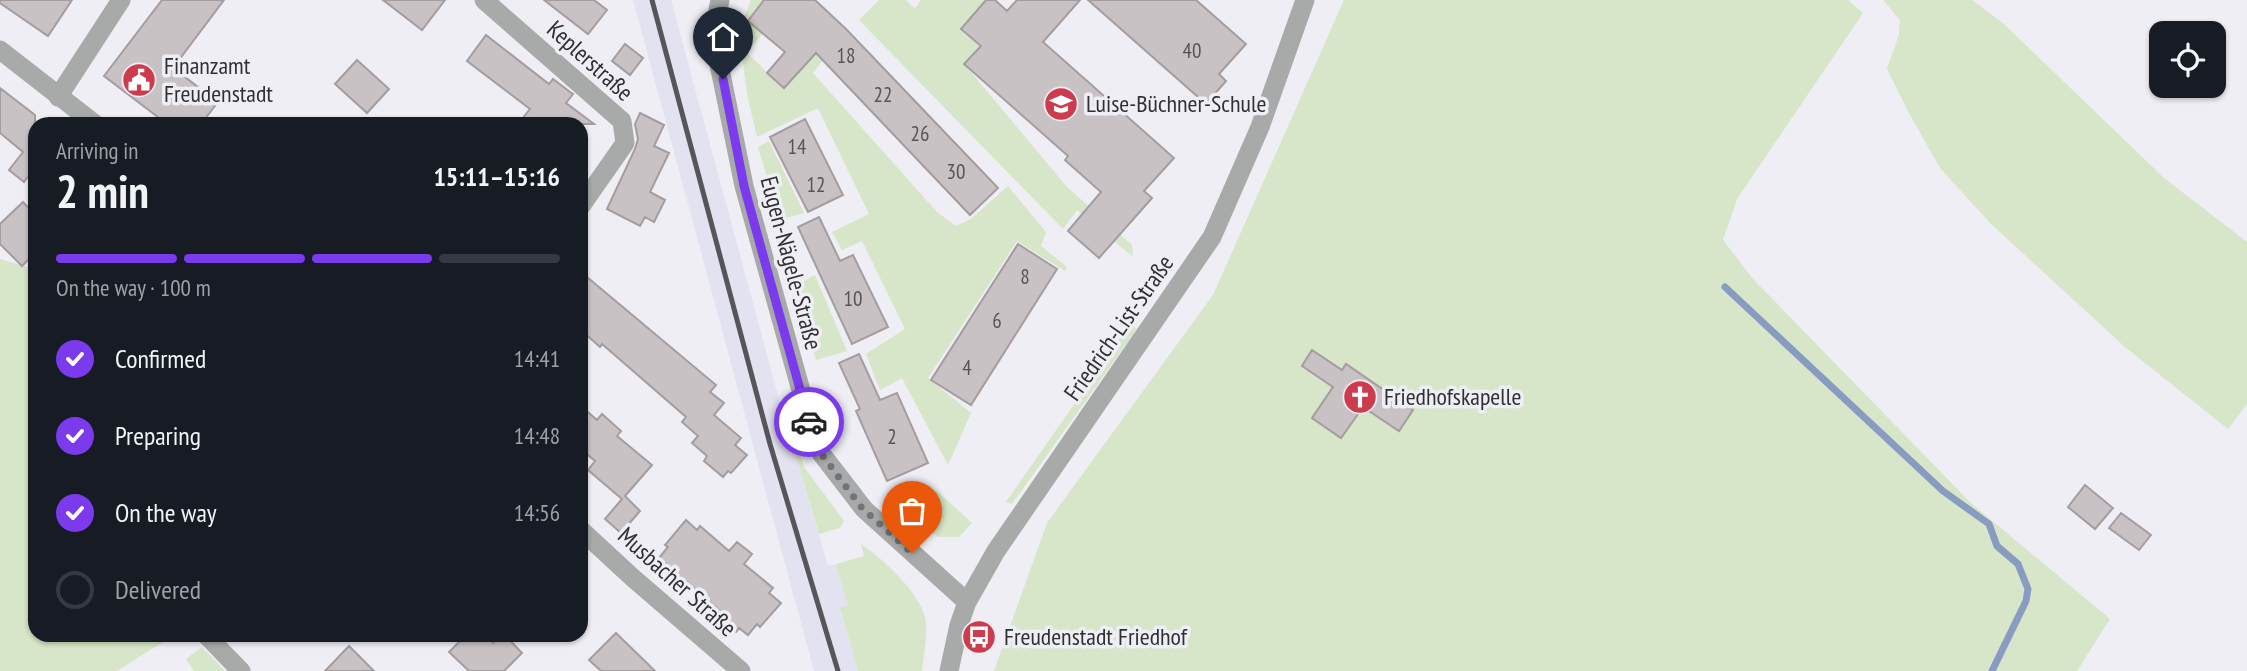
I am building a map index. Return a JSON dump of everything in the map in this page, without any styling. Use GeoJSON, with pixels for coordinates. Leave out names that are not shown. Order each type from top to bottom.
{"type":"FeatureCollection","features":[{"type":"Feature","properties":{"kind":"street"},"geometry":{"type":"LineString","coordinates":[[58,97],[121,0]]}},
{"type":"Feature","properties":{"kind":"street","name":"Keplerstraße"},"geometry":{"type":"LineString","coordinates":[[484,0],[622,121],[625,143],[588,196]]}},
{"type":"Feature","properties":{"kind":"street","name":"Eugen-Nägele-Straße"},"geometry":{"type":"LineString","coordinates":[[720,0],[713,35],[744,186],[817,448],[864,509],[967,602]]}},
{"type":"Feature","properties":{"kind":"street","name":"Friedrich-List-Straße"},"geometry":{"type":"LineString","coordinates":[[949,671],[958,625],[967,602],[996,551],[1212,237],[1260,127],[1305,0]]}},
{"type":"Feature","properties":{"kind":"street"},"geometry":{"type":"LineString","coordinates":[[0,50],[85,117]]}},
{"type":"Feature","properties":{"kind":"street","name":"Musbacher Straße"},"geometry":{"type":"LineString","coordinates":[[588,536],[741,671]]}},
{"type":"Feature","properties":{"kind":"street"},"geometry":{"type":"LineString","coordinates":[[213,642],[241,671]]}},
{"type":"Feature","properties":{"kind":"shaded area"},"geometry":{"type":"Polygon","coordinates":[[[633,0],[671,0],[780,403],[828,566],[836,564],[848,606],[840,609],[858,671],[814,671],[633,0]]]}},
{"type":"Feature","properties":{"kind":"green space"},"geometry":{"type":"Polygon","coordinates":[[[751,0],[764,0],[748,21],[763,33],[747,53],[784,88],[842,25],[851,34],[813,73],[937,212],[956,226],[971,219],[1008,186],[1046,232],[1041,246],[1067,267],[1065,271],[1017,241],[928,378],[971,413],[948,465],[902,378],[880,390],[866,354],[905,329],[862,241],[842,250],[832,232],[869,214],[818,108],[757,137],[747,94],[739,30],[751,0]]]}},
{"type":"Feature","properties":{"kind":"green space"},"geometry":{"type":"Polygon","coordinates":[[[879,0],[906,0],[915,9],[921,0],[986,0],[961,28],[981,46],[965,65],[1067,187],[1132,245],[1133,257],[1077,210],[1063,229],[859,20],[879,0]]]}},
{"type":"Feature","properties":{"kind":"green space"},"geometry":{"type":"Polygon","coordinates":[[[1344,0],[1848,0],[1863,13],[1737,199],[1723,240],[1753,279],[1972,504],[2110,619],[2077,671],[994,671],[1047,523],[1213,295],[1344,0]]]}},
{"type":"Feature","properties":{"kind":"green space"},"geometry":{"type":"Polygon","coordinates":[[[1883,0],[1972,0],[2004,24],[2164,178],[2247,242],[2247,404],[2228,429],[2125,347],[1991,224],[1940,168],[1887,69],[1899,35],[1900,20],[1883,0]]]}},
{"type":"Feature","properties":{"kind":"green space"},"geometry":{"type":"Polygon","coordinates":[[[769,141],[804,213],[780,220],[758,147],[769,141]]]}},
{"type":"Feature","properties":{"kind":"green space"},"geometry":{"type":"Polygon","coordinates":[[[0,259],[28,267],[28,642],[163,642],[117,671],[0,671],[0,259]]]}},
{"type":"Feature","properties":{"kind":"green space"},"geometry":{"type":"Polygon","coordinates":[[[815,275],[847,351],[816,360],[795,286],[815,275]]]}},
{"type":"Feature","properties":{"kind":"green space"},"geometry":{"type":"Polygon","coordinates":[[[1130,324],[1137,329],[1012,504],[1006,502],[1130,324]]]}},
{"type":"Feature","properties":{"kind":"green space"},"geometry":{"type":"Polygon","coordinates":[[[785,402],[804,467],[844,521],[840,528],[819,534],[780,403],[785,402]]]}},
{"type":"Feature","properties":{"kind":"green space"},"geometry":{"type":"Polygon","coordinates":[[[936,490],[972,523],[959,537],[938,537],[924,525],[921,499],[936,490]]]}},
{"type":"Feature","properties":{"kind":"green space"},"geometry":{"type":"Polygon","coordinates":[[[861,544],[899,576],[921,607],[926,630],[922,671],[858,671],[840,608],[848,606],[836,564],[864,556],[861,544]]]}},
{"type":"Feature","properties":{"kind":"green space"},"geometry":{"type":"Polygon","coordinates":[[[202,647],[225,671],[194,671],[186,659],[202,647]]]}},
{"type":"Feature","properties":{"kind":"building"},"geometry":{"type":"Polygon","coordinates":[[[0,0],[72,0],[48,36],[0,3],[0,0]]]}},
{"type":"Feature","properties":{"kind":"building"},"geometry":{"type":"Polygon","coordinates":[[[162,0],[224,0],[173,68],[218,102],[206,117],[158,117],[104,76],[162,0]]]}},
{"type":"Feature","properties":{"kind":"building"},"geometry":{"type":"Polygon","coordinates":[[[383,0],[445,0],[422,30],[383,0]]]}},
{"type":"Feature","properties":{"kind":"building"},"geometry":{"type":"Polygon","coordinates":[[[544,0],[594,0],[607,10],[588,34],[544,0]]]}},
{"type":"Feature","properties":{"kind":"building"},"geometry":{"type":"Polygon","coordinates":[[[764,0],[815,0],[998,188],[970,215],[816,53],[784,88],[767,73],[785,52],[748,21],[764,0]]]}},
{"type":"Feature","properties":{"kind":"building","name":"Luise-Büchner-Schule"},"geometry":{"type":"Polygon","coordinates":[[[986,0],[995,0],[1007,11],[1017,0],[1080,0],[1043,42],[1174,158],[1144,191],[1152,198],[1099,258],[1068,231],[1101,192],[1065,160],[1068,156],[964,64],[981,46],[961,29],[986,0]]]}},
{"type":"Feature","properties":{"kind":"building","name":"Luise-Büchner-Schule"},"geometry":{"type":"Polygon","coordinates":[[[1088,0],[1196,0],[1246,44],[1219,74],[1226,81],[1206,104],[1088,0]]]}},
{"type":"Feature","properties":{"kind":"building"},"geometry":{"type":"Polygon","coordinates":[[[486,35],[549,84],[553,79],[573,94],[566,103],[585,117],[524,117],[530,109],[467,61],[486,35]]]}},
{"type":"Feature","properties":{"kind":"building"},"geometry":{"type":"Polygon","coordinates":[[[625,44],[643,58],[630,75],[612,61],[625,44]]]}},
{"type":"Feature","properties":{"kind":"building"},"geometry":{"type":"Polygon","coordinates":[[[357,60],[389,89],[367,113],[335,84],[357,60]]]}},
{"type":"Feature","properties":{"kind":"building"},"geometry":{"type":"Polygon","coordinates":[[[0,88],[35,115],[28,117],[28,177],[24,182],[9,170],[23,152],[0,133],[0,88]]]}},
{"type":"Feature","properties":{"kind":"building"},"geometry":{"type":"Polygon","coordinates":[[[640,113],[664,125],[654,146],[669,153],[650,192],[665,200],[654,222],[645,217],[640,226],[607,209],[635,149],[638,139],[635,124],[640,113]]]}},
{"type":"Feature","properties":{"kind":"building"},"geometry":{"type":"Polygon","coordinates":[[[805,119],[843,195],[808,212],[770,137],[805,119]]]}},
{"type":"Feature","properties":{"kind":"building"},"geometry":{"type":"Polygon","coordinates":[[[23,202],[28,207],[28,260],[22,266],[0,244],[0,224],[23,202]]]}},
{"type":"Feature","properties":{"kind":"building"},"geometry":{"type":"Polygon","coordinates":[[[819,217],[840,261],[853,255],[888,327],[852,344],[798,227],[819,217]]]}},
{"type":"Feature","properties":{"kind":"building"},"geometry":{"type":"Polygon","coordinates":[[[1018,244],[1057,269],[971,405],[931,380],[1018,244]]]}},
{"type":"Feature","properties":{"kind":"building"},"geometry":{"type":"Polygon","coordinates":[[[588,278],[716,385],[710,392],[724,403],[714,415],[741,438],[735,445],[747,455],[731,473],[728,471],[723,477],[704,461],[707,456],[692,443],[698,436],[682,422],[686,417],[602,344],[600,347],[588,336],[588,278]]]}},
{"type":"Feature","properties":{"kind":"building","name":"Friedhofskapelle"},"geometry":{"type":"Polygon","coordinates":[[[1312,350],[1342,370],[1346,364],[1413,410],[1399,431],[1363,407],[1341,438],[1312,418],[1333,387],[1302,366],[1312,350]]]}},
{"type":"Feature","properties":{"kind":"building"},"geometry":{"type":"Polygon","coordinates":[[[859,354],[880,400],[897,393],[928,463],[887,481],[856,411],[860,409],[839,363],[859,354]]]}},
{"type":"Feature","properties":{"kind":"building"},"geometry":{"type":"Polygon","coordinates":[[[588,412],[597,420],[602,414],[621,431],[617,436],[652,465],[625,496],[640,511],[621,533],[605,519],[622,499],[588,470],[595,461],[588,455],[588,412]]]}},
{"type":"Feature","properties":{"kind":"building"},"geometry":{"type":"Polygon","coordinates":[[[2085,485],[2113,508],[2095,529],[2068,507],[2085,485]]]}},
{"type":"Feature","properties":{"kind":"building"},"geometry":{"type":"Polygon","coordinates":[[[2121,513],[2151,535],[2139,550],[2109,528],[2121,513]]]}},
{"type":"Feature","properties":{"kind":"building"},"geometry":{"type":"Polygon","coordinates":[[[686,520],[697,530],[700,526],[729,551],[737,542],[752,554],[744,564],[773,588],[769,593],[781,603],[760,627],[757,624],[748,635],[739,628],[736,632],[718,616],[721,612],[685,580],[682,584],[663,569],[667,565],[659,558],[668,547],[665,545],[686,520]]]}},
{"type":"Feature","properties":{"kind":"building"},"geometry":{"type":"Polygon","coordinates":[[[616,633],[655,671],[601,671],[589,660],[616,633]]]}},
{"type":"Feature","properties":{"kind":"building"},"geometry":{"type":"Polygon","coordinates":[[[459,642],[512,642],[522,653],[504,671],[469,671],[449,652],[459,642]]]}},
{"type":"Feature","properties":{"kind":"building"},"geometry":{"type":"Polygon","coordinates":[[[349,646],[374,671],[325,671],[349,646]]]}},
{"type":"Feature","properties":{"kind":"waterway"},"geometry":{"type":"LineString","coordinates":[[1725,287],[1943,491],[1989,524],[1997,546],[2018,564],[2028,589],[2026,601],[1992,671]]}},
{"type":"Feature","properties":{"kind":"railway"},"geometry":{"type":"LineString","coordinates":[[652,0],[770,444],[838,671]]}},
{"type":"Feature","properties":{"kind":"way so far"},"geometry":{"type":"LineString","coordinates":[[809,422],[817,448],[862,508],[912,553]]}},
{"type":"Feature","properties":{"kind":"place","name":"Finanzamt Freudenstadt"},"geometry":{"type":"Point","coordinates":[139,80]}},
{"type":"Feature","properties":{"kind":"place","name":"Luise-Büchner-Schule"},"geometry":{"type":"Point","coordinates":[1061,104]}},
{"type":"Feature","properties":{"kind":"place","name":"Friedhofskapelle"},"geometry":{"type":"Point","coordinates":[1360,397]}},
{"type":"Feature","properties":{"kind":"place","name":"Freudenstadt Friedhof"},"geometry":{"type":"Point","coordinates":[979,637]}},
{"type":"Feature","properties":{"kind":"route"},"geometry":{"type":"LineString","coordinates":[[723,79],[744,186],[809,422]]}}]}
